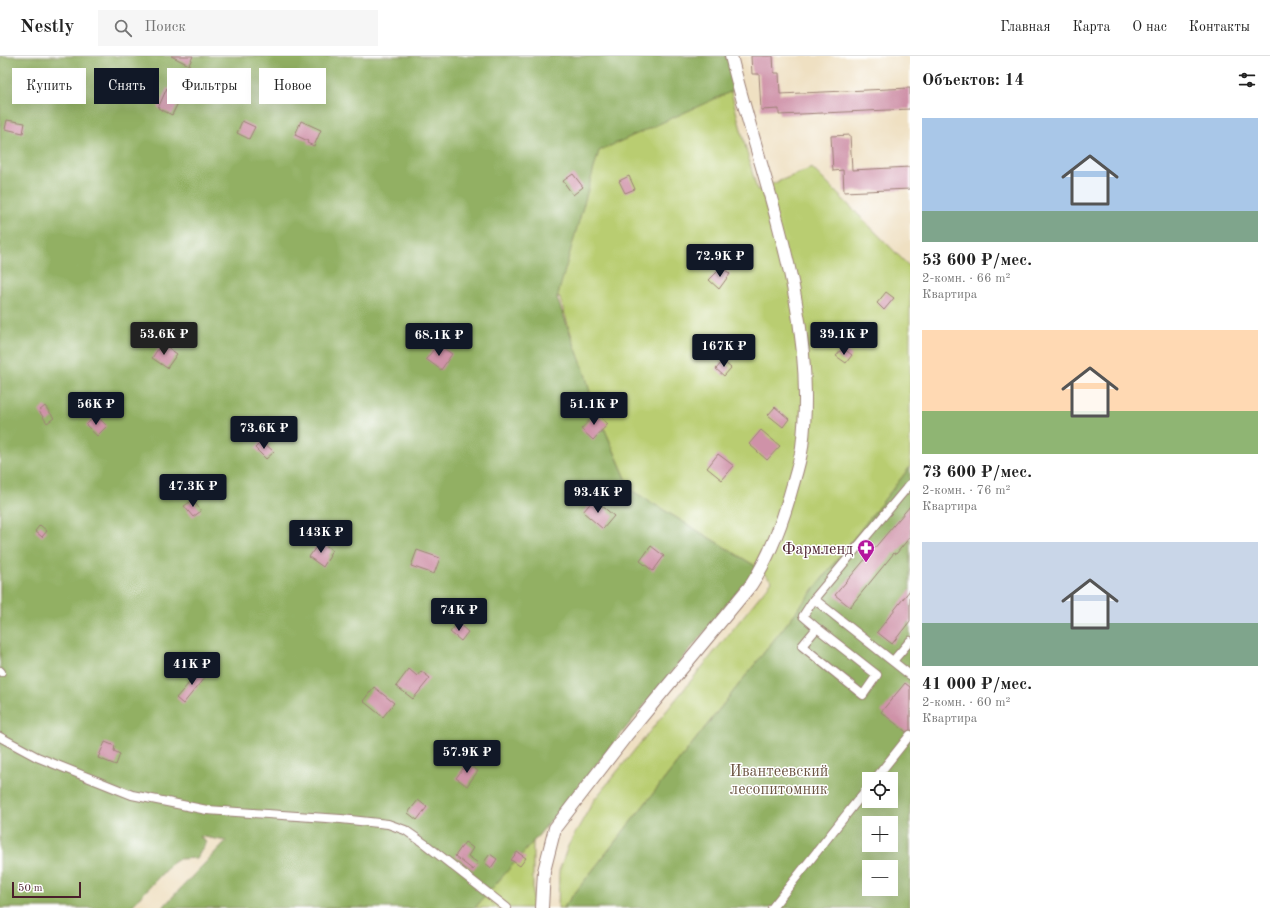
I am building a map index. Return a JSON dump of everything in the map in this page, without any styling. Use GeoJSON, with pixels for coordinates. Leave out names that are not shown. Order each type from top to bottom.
{"type":"FeatureCollection","features":[{"type":"Feature","properties":{"kind":"main road"},"geometry":{"type":"LineString","coordinates":[[542,908],[544,871],[555,828],[626,736],[751,585],[761,569],[784,519],[802,449],[805,386],[798,314],[791,274],[731,56]]}},
{"type":"Feature","properties":{"kind":"street"},"geometry":{"type":"LineString","coordinates":[[817,628],[802,646],[863,695],[877,675],[803,616],[814,599],[910,484]]}},
{"type":"Feature","properties":{"kind":"street"},"geometry":{"type":"LineString","coordinates":[[814,599],[908,671]]}},
{"type":"Feature","properties":{"kind":"street"},"geometry":{"type":"LineString","coordinates":[[893,661],[910,640]]}},
{"type":"Feature","properties":{"kind":"street"},"geometry":{"type":"LineString","coordinates":[[880,772],[910,735]]}},
{"type":"Feature","properties":{"kind":"street"},"geometry":{"type":"LineString","coordinates":[[0,737],[37,757],[132,795],[207,810],[341,819],[388,824],[405,830],[507,908]]}},
{"type":"Feature","properties":{"kind":"street"},"geometry":{"type":"LineString","coordinates":[[772,908],[862,795]]}},
{"type":"Feature","properties":{"kind":"green space"},"geometry":{"type":"Polygon","coordinates":[[[0,56],[274,68],[259,68],[259,104],[326,104],[326,70],[730,88],[757,190],[812,168],[910,267],[910,467],[563,908],[558,908],[559,871],[568,846],[594,800],[772,581],[757,567],[631,490],[592,400],[559,296],[263,720],[533,842],[533,908],[428,908],[0,655],[0,56]]]}},
{"type":"Feature","properties":{"kind":"green space"},"geometry":{"type":"Polygon","coordinates":[[[0,56],[728,56],[739,88],[599,151],[557,298],[585,373],[592,400],[631,490],[757,567],[538,836],[475,908],[162,908],[226,841],[199,836],[206,842],[197,858],[179,859],[170,865],[130,908],[0,908],[0,56]]]}},
{"type":"Feature","properties":{"kind":"green space","name":"Ивантеевский лесопитомник"},"geometry":{"type":"Polygon","coordinates":[[[910,467],[910,908],[563,908],[910,467]]]}},
{"type":"Feature","properties":{"kind":"building"},"geometry":{"type":"Polygon","coordinates":[[[171,56],[193,56],[189,65],[171,56]]]}},
{"type":"Feature","properties":{"kind":"building"},"geometry":{"type":"Polygon","coordinates":[[[751,56],[773,56],[774,73],[779,73],[780,94],[910,88],[910,109],[779,115],[779,109],[761,110],[759,74],[752,74],[751,56]]]}},
{"type":"Feature","properties":{"kind":"building"},"geometry":{"type":"Polygon","coordinates":[[[167,88],[167,104],[178,104],[172,115],[158,108],[167,88]]]}},
{"type":"Feature","properties":{"kind":"building"},"geometry":{"type":"Polygon","coordinates":[[[7,120],[25,123],[23,133],[5,129],[7,120]]]}},
{"type":"Feature","properties":{"kind":"building"},"geometry":{"type":"Polygon","coordinates":[[[242,121],[255,127],[249,139],[237,133],[242,121]]]}},
{"type":"Feature","properties":{"kind":"building"},"geometry":{"type":"Polygon","coordinates":[[[301,121],[321,130],[314,146],[307,143],[308,141],[295,135],[301,121]]]}},
{"type":"Feature","properties":{"kind":"building"},"geometry":{"type":"Polygon","coordinates":[[[850,135],[852,170],[910,167],[910,189],[844,192],[843,170],[833,171],[831,136],[850,135]]]}},
{"type":"Feature","properties":{"kind":"building"},"geometry":{"type":"Polygon","coordinates":[[[573,174],[583,187],[573,195],[563,181],[573,174]]]}},
{"type":"Feature","properties":{"kind":"building"},"geometry":{"type":"Polygon","coordinates":[[[629,176],[635,189],[625,193],[619,181],[629,176]]]}},
{"type":"Feature","properties":{"kind":"building"},"geometry":{"type":"Polygon","coordinates":[[[722,267],[730,274],[719,289],[709,280],[722,267]]]}},
{"type":"Feature","properties":{"kind":"building"},"geometry":{"type":"Polygon","coordinates":[[[886,292],[894,298],[884,310],[877,303],[886,292]]]}},
{"type":"Feature","properties":{"kind":"building"},"geometry":{"type":"Polygon","coordinates":[[[162,343],[177,354],[167,368],[152,358],[162,343]]]}},
{"type":"Feature","properties":{"kind":"building"},"geometry":{"type":"Polygon","coordinates":[[[438,344],[452,354],[441,370],[426,359],[438,344]]]}},
{"type":"Feature","properties":{"kind":"building"},"geometry":{"type":"Polygon","coordinates":[[[843,348],[852,355],[846,363],[836,356],[843,348]]]}},
{"type":"Feature","properties":{"kind":"building"},"geometry":{"type":"Polygon","coordinates":[[[723,361],[731,368],[724,376],[716,369],[723,361]]]}},
{"type":"Feature","properties":{"kind":"building"},"geometry":{"type":"Polygon","coordinates":[[[45,406],[54,418],[47,423],[39,411],[45,406]]]}},
{"type":"Feature","properties":{"kind":"building"},"geometry":{"type":"Polygon","coordinates":[[[775,407],[789,419],[783,427],[768,415],[775,407]]]}},
{"type":"Feature","properties":{"kind":"building"},"geometry":{"type":"Polygon","coordinates":[[[596,413],[608,424],[593,440],[581,429],[596,413]]]}},
{"type":"Feature","properties":{"kind":"building"},"geometry":{"type":"Polygon","coordinates":[[[96,415],[107,426],[97,436],[86,425],[96,415]]]}},
{"type":"Feature","properties":{"kind":"building"},"geometry":{"type":"Polygon","coordinates":[[[761,430],[780,446],[767,460],[749,444],[761,430]]]}},
{"type":"Feature","properties":{"kind":"building"},"geometry":{"type":"Polygon","coordinates":[[[262,441],[274,452],[266,459],[255,448],[262,441]]]}},
{"type":"Feature","properties":{"kind":"building"},"geometry":{"type":"Polygon","coordinates":[[[718,454],[734,466],[722,480],[707,468],[718,454]]]}},
{"type":"Feature","properties":{"kind":"building"},"geometry":{"type":"Polygon","coordinates":[[[594,499],[614,516],[603,529],[583,512],[594,499]]]}},
{"type":"Feature","properties":{"kind":"building"},"geometry":{"type":"Polygon","coordinates":[[[193,500],[201,511],[193,517],[184,506],[193,500]]]}},
{"type":"Feature","properties":{"kind":"building"},"geometry":{"type":"Polygon","coordinates":[[[910,506],[910,537],[896,554],[894,553],[850,607],[835,595],[910,506]]]}},
{"type":"Feature","properties":{"kind":"building"},"geometry":{"type":"Polygon","coordinates":[[[40,525],[47,531],[42,537],[35,531],[40,525]]]}},
{"type":"Feature","properties":{"kind":"building"},"geometry":{"type":"Polygon","coordinates":[[[320,541],[332,550],[323,567],[309,557],[320,541]]]}},
{"type":"Feature","properties":{"kind":"building"},"geometry":{"type":"Polygon","coordinates":[[[651,546],[664,556],[653,571],[640,561],[651,546]]]}},
{"type":"Feature","properties":{"kind":"building"},"geometry":{"type":"Polygon","coordinates":[[[417,550],[440,558],[434,574],[411,566],[417,550]]]}},
{"type":"Feature","properties":{"kind":"building"},"geometry":{"type":"Polygon","coordinates":[[[910,590],[910,621],[892,644],[877,632],[910,590]]]}},
{"type":"Feature","properties":{"kind":"building"},"geometry":{"type":"Polygon","coordinates":[[[458,623],[468,632],[461,641],[450,632],[458,623]]]}},
{"type":"Feature","properties":{"kind":"building"},"geometry":{"type":"Polygon","coordinates":[[[203,667],[209,672],[183,704],[176,698],[203,667]]]}},
{"type":"Feature","properties":{"kind":"building"},"geometry":{"type":"Polygon","coordinates":[[[409,669],[417,676],[421,671],[430,678],[413,699],[396,686],[409,669]]]}},
{"type":"Feature","properties":{"kind":"building"},"geometry":{"type":"Polygon","coordinates":[[[905,683],[910,687],[910,730],[906,732],[881,712],[905,683]]]}},
{"type":"Feature","properties":{"kind":"building"},"geometry":{"type":"Polygon","coordinates":[[[374,687],[394,703],[383,717],[363,701],[374,687]]]}},
{"type":"Feature","properties":{"kind":"building"},"geometry":{"type":"Polygon","coordinates":[[[105,742],[115,746],[114,751],[120,754],[116,765],[98,758],[105,742]]]}},
{"type":"Feature","properties":{"kind":"building"},"geometry":{"type":"Polygon","coordinates":[[[467,763],[478,771],[467,786],[456,778],[467,763]]]}},
{"type":"Feature","properties":{"kind":"building"},"geometry":{"type":"Polygon","coordinates":[[[418,800],[427,807],[417,820],[408,813],[418,800]]]}},
{"type":"Feature","properties":{"kind":"building"},"geometry":{"type":"Polygon","coordinates":[[[465,842],[473,848],[468,856],[478,863],[473,870],[455,856],[465,842]]]}},
{"type":"Feature","properties":{"kind":"building"},"geometry":{"type":"Polygon","coordinates":[[[517,852],[526,858],[520,866],[511,860],[517,852]]]}},
{"type":"Feature","properties":{"kind":"building"},"geometry":{"type":"Polygon","coordinates":[[[490,854],[497,859],[491,868],[484,862],[490,854]]]}},
{"type":"Feature","properties":{"kind":"place","name":"Фармленд"},"geometry":{"type":"Point","coordinates":[866,563]}}]}
